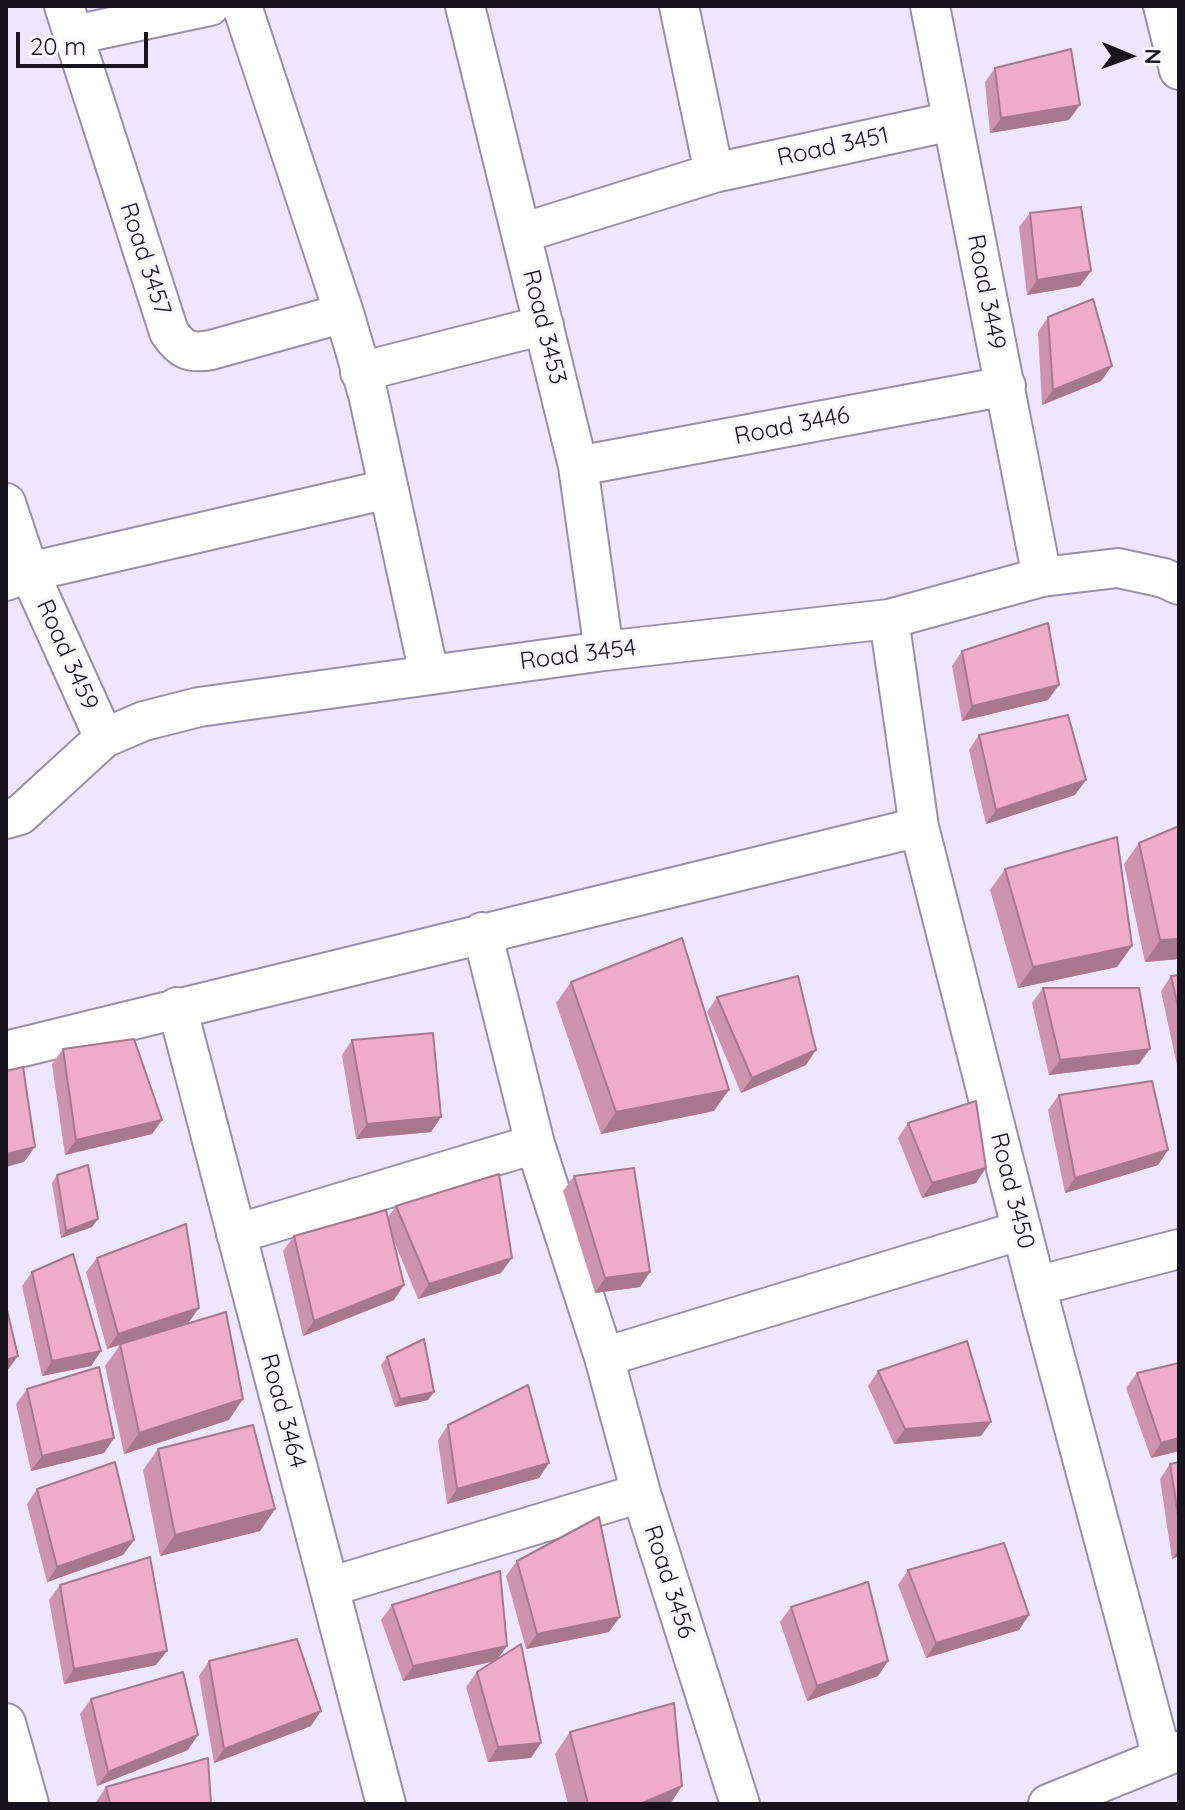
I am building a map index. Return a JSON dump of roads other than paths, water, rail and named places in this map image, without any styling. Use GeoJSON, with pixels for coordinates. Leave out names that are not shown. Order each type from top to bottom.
{"type":"FeatureCollection","features":[{"type":"Feature","properties":{"kind":"street"},"geometry":{"type":"LineString","coordinates":[[69,21],[210,6]]}},
{"type":"Feature","properties":{"kind":"street"},"geometry":{"type":"LineString","coordinates":[[242,6],[368,394],[429,674]]}},
{"type":"Feature","properties":{"kind":"street","name":"Road 3453"},"geometry":{"type":"LineString","coordinates":[[465,6],[578,466],[604,651]]}},
{"type":"Feature","properties":{"kind":"street"},"geometry":{"type":"LineString","coordinates":[[679,6],[714,173]]}},
{"type":"Feature","properties":{"kind":"street","name":"Road 3449"},"geometry":{"type":"LineString","coordinates":[[930,6],[1042,577]]}},
{"type":"Feature","properties":{"kind":"street"},"geometry":{"type":"LineString","coordinates":[[1163,6],[1179,70]]}},
{"type":"Feature","properties":{"kind":"street","name":"Road 3457"},"geometry":{"type":"LineString","coordinates":[[69,21],[169,332],[179,348],[195,353],[211,350],[344,313]]}},
{"type":"Feature","properties":{"kind":"street","name":"Road 3451"},"geometry":{"type":"LineString","coordinates":[[522,233],[714,173],[952,121]]}},
{"type":"Feature","properties":{"kind":"street"},"geometry":{"type":"LineString","coordinates":[[360,372],[544,325]]}},
{"type":"Feature","properties":{"kind":"street","name":"Road 3446"},"geometry":{"type":"LineString","coordinates":[[578,466],[1006,386]]}},
{"type":"Feature","properties":{"kind":"street"},"geometry":{"type":"LineString","coordinates":[[18,576],[388,489]]}},
{"type":"Feature","properties":{"kind":"street","name":"Road 3459"},"geometry":{"type":"LineString","coordinates":[[6,503],[18,576],[104,738]]}},
{"type":"Feature","properties":{"kind":"street","name":"Road 3454"},"geometry":{"type":"LineString","coordinates":[[6,819],[20,815],[104,738],[144,721],[199,707],[604,651],[889,619],[1042,577],[1118,568],[1164,578],[1179,585]]}},
{"type":"Feature","properties":{"kind":"street","name":"Road 3450"},"geometry":{"type":"LineString","coordinates":[[889,619],[919,827],[1036,1286],[1171,1754]]}},
{"type":"Feature","properties":{"kind":"street"},"geometry":{"type":"LineString","coordinates":[[6,1051],[919,827]]}},
{"type":"Feature","properties":{"kind":"street","name":"Road 3456"},"geometry":{"type":"LineString","coordinates":[[482,932],[535,1144],[604,1357],[641,1493],[740,1804]]}},
{"type":"Feature","properties":{"kind":"street","name":"Road 3464"},"geometry":{"type":"LineString","coordinates":[[177,1007],[386,1804]]}},
{"type":"Feature","properties":{"kind":"street"},"geometry":{"type":"LineString","coordinates":[[236,1234],[535,1144]]}},
{"type":"Feature","properties":{"kind":"street"},"geometry":{"type":"LineString","coordinates":[[604,1357],[1022,1230]]}},
{"type":"Feature","properties":{"kind":"street"},"geometry":{"type":"LineString","coordinates":[[1036,1286],[1179,1249]]}},
{"type":"Feature","properties":{"kind":"street"},"geometry":{"type":"LineString","coordinates":[[329,1587],[641,1493]]}},
{"type":"Feature","properties":{"kind":"street"},"geometry":{"type":"LineString","coordinates":[[6,1723],[29,1804]]}},
{"type":"Feature","properties":{"kind":"street"},"geometry":{"type":"LineString","coordinates":[[1048,1804],[1171,1754]]}}]}
